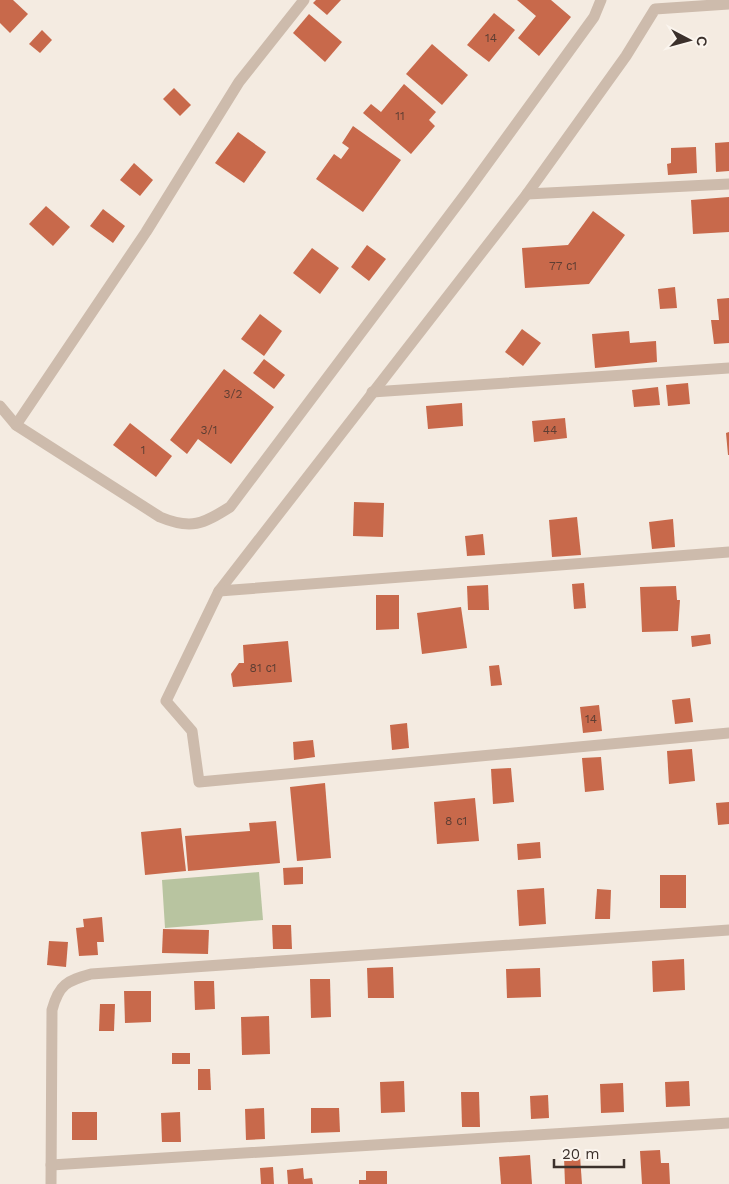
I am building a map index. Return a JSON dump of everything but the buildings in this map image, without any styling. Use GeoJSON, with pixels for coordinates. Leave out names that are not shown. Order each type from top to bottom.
{"type":"FeatureCollection","features":[{"type":"Feature","properties":{"kind":"lane"},"geometry":{"type":"LineString","coordinates":[[16,425],[146,232],[239,82],[304,0]]}},
{"type":"Feature","properties":{"kind":"lane"},"geometry":{"type":"LineString","coordinates":[[0,406],[16,425],[160,517],[179,525],[206,521],[230,507],[469,189],[594,17],[601,0]]}},
{"type":"Feature","properties":{"kind":"lane"},"geometry":{"type":"LineString","coordinates":[[729,4],[655,9],[626,56],[528,194],[219,591],[166,701],[192,731],[199,782],[729,733]]}},
{"type":"Feature","properties":{"kind":"lane"},"geometry":{"type":"LineString","coordinates":[[528,194],[729,184]]}},
{"type":"Feature","properties":{"kind":"lane"},"geometry":{"type":"LineString","coordinates":[[372,392],[729,368]]}},
{"type":"Feature","properties":{"kind":"lane"},"geometry":{"type":"LineString","coordinates":[[219,591],[729,552]]}},
{"type":"Feature","properties":{"kind":"lane"},"geometry":{"type":"LineString","coordinates":[[51,1184],[52,1010],[57,991],[71,980],[91,974],[729,930]]}},
{"type":"Feature","properties":{"kind":"lane"},"geometry":{"type":"LineString","coordinates":[[51,1165],[729,1123]]}},
{"type":"Feature","properties":{"kind":"green space"},"geometry":{"type":"Polygon","coordinates":[[[259,872],[263,920],[165,928],[162,880],[259,872]]]}}]}
